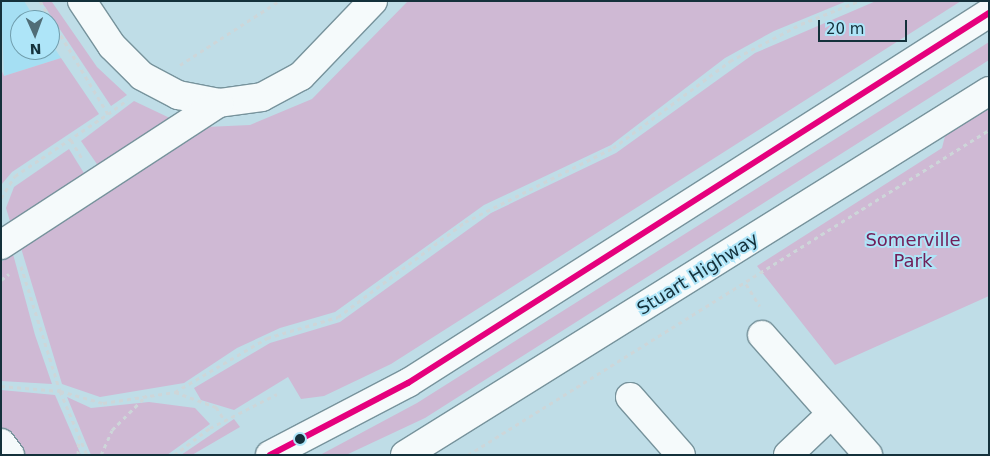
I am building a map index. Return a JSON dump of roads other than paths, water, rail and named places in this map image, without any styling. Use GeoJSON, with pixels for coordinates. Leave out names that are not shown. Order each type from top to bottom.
{"type":"FeatureCollection","features":[{"type":"Feature","properties":{"kind":"main road"},"geometry":{"type":"LineString","coordinates":[[82,1],[121,57],[152,83],[192,99],[219,103],[262,97],[301,76],[373,1]]}},
{"type":"Feature","properties":{"kind":"main road"},"geometry":{"type":"LineString","coordinates":[[270,455],[416,378],[989,13]]}},
{"type":"Feature","properties":{"kind":"main road","name":"Stuart Highway"},"geometry":{"type":"LineString","coordinates":[[405,455],[989,91]]}},
{"type":"Feature","properties":{"kind":"main road"},"geometry":{"type":"LineString","coordinates":[[6,242],[219,103]]}},
{"type":"Feature","properties":{"kind":"main road"},"geometry":{"type":"LineString","coordinates":[[762,335],[868,455]]}},
{"type":"Feature","properties":{"kind":"main road"},"geometry":{"type":"LineString","coordinates":[[630,397],[680,455]]}},
{"type":"Feature","properties":{"kind":"main road"},"geometry":{"type":"LineString","coordinates":[[788,455],[831,414]]}},
{"type":"Feature","properties":{"kind":"main road"},"geometry":{"type":"LineString","coordinates":[[1,443],[10,455]]}},
{"type":"Feature","properties":{"kind":"park label","name":"Somerville Park"},"geometry":{"type":"Point","coordinates":[913,251]}}]}
